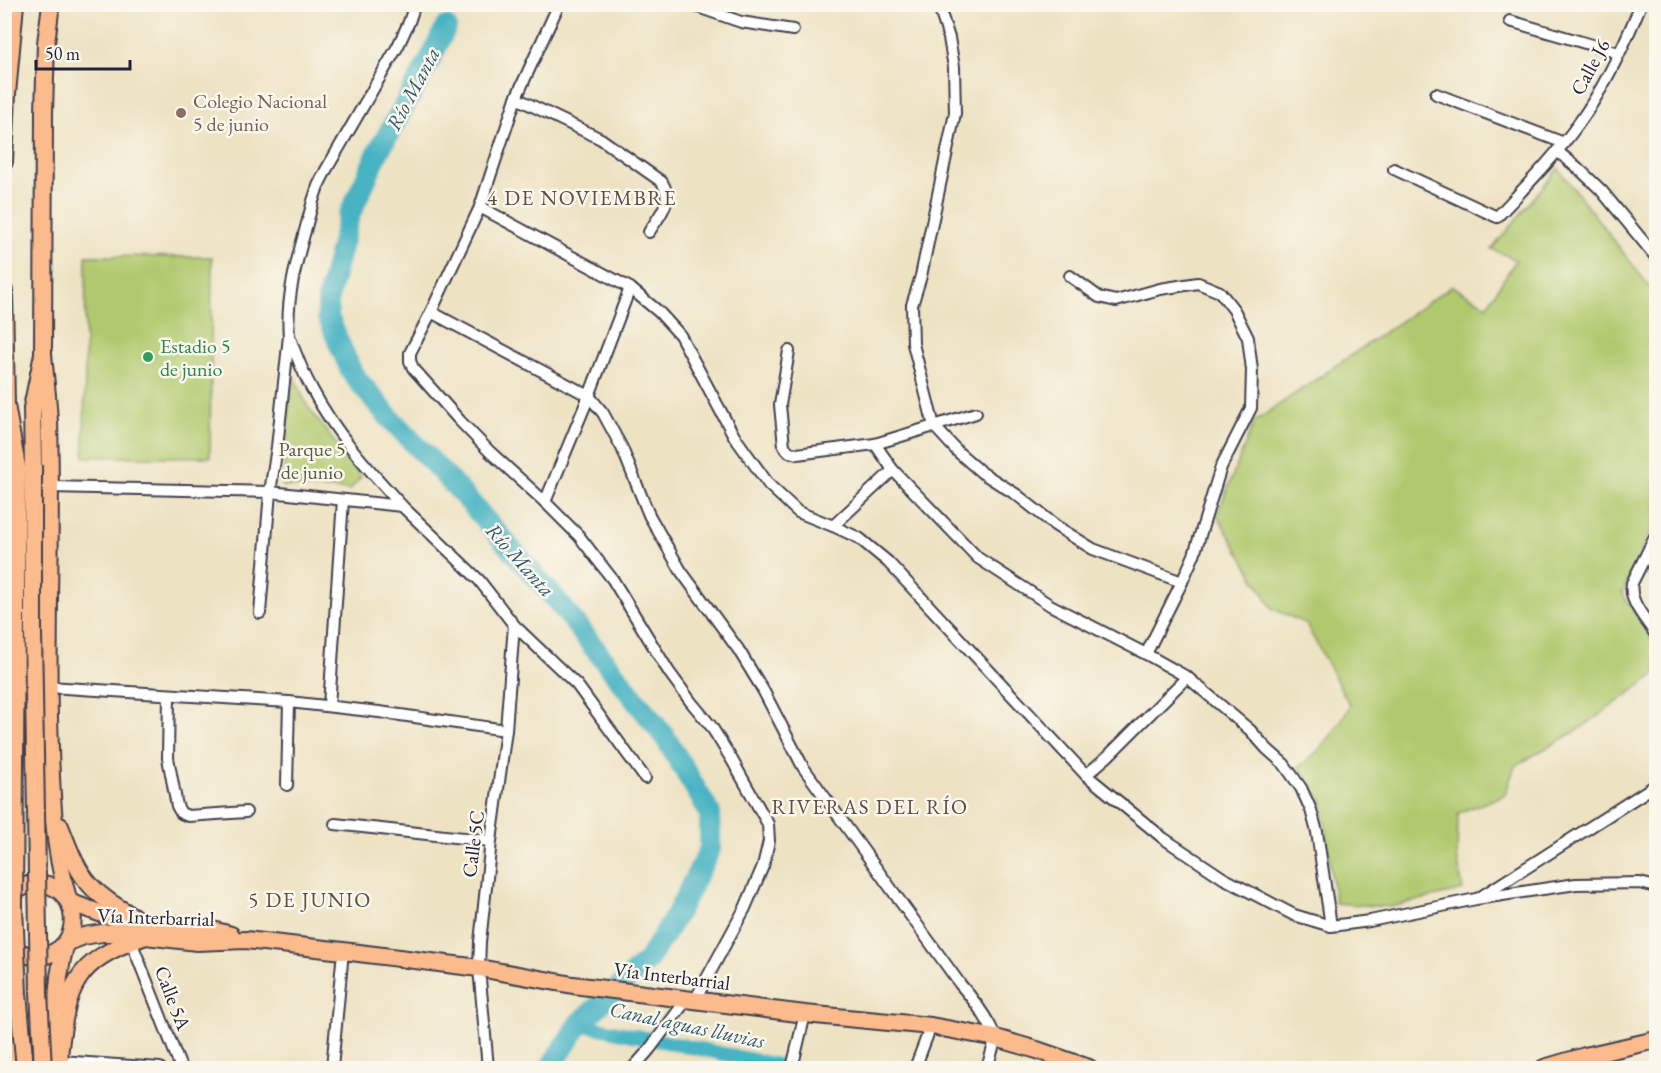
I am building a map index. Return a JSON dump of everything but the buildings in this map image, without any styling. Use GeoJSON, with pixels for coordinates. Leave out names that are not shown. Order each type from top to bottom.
{"type":"FeatureCollection","features":[{"type":"Feature","properties":{"kind":"main road"},"geometry":{"type":"LineString","coordinates":[[4,162],[15,4]]}},
{"type":"Feature","properties":{"kind":"main road"},"geometry":{"type":"LineString","coordinates":[[51,4],[46,43],[42,240],[43,354],[49,419],[49,687],[52,806],[58,857],[74,923],[66,943],[57,981],[56,1008],[60,1062]]}},
{"type":"Feature","properties":{"kind":"main road"},"geometry":{"type":"LineString","coordinates":[[4,291],[5,413],[25,466],[33,633],[39,993],[43,1068]]}},
{"type":"Feature","properties":{"kind":"main road"},"geometry":{"type":"LineString","coordinates":[[25,1068],[18,993],[14,908],[25,466],[32,408],[43,354]]}},
{"type":"Feature","properties":{"kind":"main road"},"geometry":{"type":"LineString","coordinates":[[52,806],[77,867],[90,885],[110,902],[139,933],[96,960],[75,983],[63,1020],[60,1062]]}},
{"type":"Feature","properties":{"kind":"main road","name":"Vía Interbarrial"},"geometry":{"type":"LineString","coordinates":[[4,906],[16,890],[27,885],[51,886],[69,902],[105,915],[139,933]]}},
{"type":"Feature","properties":{"kind":"main road","name":"Vía Interbarrial"},"geometry":{"type":"LineString","coordinates":[[4,935],[16,950],[36,957],[48,955],[66,943],[84,936],[102,933],[139,933],[197,942],[246,940],[343,951],[479,969],[573,986],[805,1014],[931,1026],[996,1038],[1080,1067]]}},
{"type":"Feature","properties":{"kind":"main road"},"geometry":{"type":"LineString","coordinates":[[4,965],[14,1068]]}},
{"type":"Feature","properties":{"kind":"main road"},"geometry":{"type":"LineString","coordinates":[[1544,1068],[1656,1040]]}},
{"type":"Feature","properties":{"kind":"street"},"geometry":{"type":"LineString","coordinates":[[415,4],[398,46],[318,186],[289,299],[287,321],[289,336],[312,390],[330,420],[354,452],[402,506],[479,580],[514,625],[577,685],[645,778]]}},
{"type":"Feature","properties":{"kind":"street"},"geometry":{"type":"LineString","coordinates":[[689,4],[741,22],[793,30]]}},
{"type":"Feature","properties":{"kind":"street"},"geometry":{"type":"LineString","coordinates":[[938,4],[949,38],[954,67],[955,113],[921,276],[912,305],[913,344],[934,426],[981,472],[1017,495],[1056,526],[1093,549],[1182,582]]}},
{"type":"Feature","properties":{"kind":"street","name":"Calle J6"},"geometry":{"type":"LineString","coordinates":[[1395,169],[1497,217],[1561,147],[1592,105],[1641,4]]}},
{"type":"Feature","properties":{"kind":"street"},"geometry":{"type":"LineString","coordinates":[[559,5],[516,98],[480,207],[410,353],[410,361],[413,368],[475,436],[579,536],[613,580],[669,672],[716,735],[768,824],[769,841],[763,866],[745,908],[686,999],[633,1068]]}},
{"type":"Feature","properties":{"kind":"street"},"geometry":{"type":"LineString","coordinates":[[1510,21],[1619,53]]}},
{"type":"Feature","properties":{"kind":"street"},"geometry":{"type":"LineString","coordinates":[[1436,94],[1561,147],[1656,258]]}},
{"type":"Feature","properties":{"kind":"street"},"geometry":{"type":"LineString","coordinates":[[516,98],[601,139],[662,182],[668,196],[666,205],[649,232]]}},
{"type":"Feature","properties":{"kind":"street"},"geometry":{"type":"LineString","coordinates":[[480,207],[630,288],[659,312],[680,336],[734,436],[769,485],[798,512],[859,538],[888,562],[1086,775],[1163,838],[1223,878],[1294,915],[1331,926],[1576,884],[1640,883],[1656,887]]}},
{"type":"Feature","properties":{"kind":"street"},"geometry":{"type":"LineString","coordinates":[[1070,276],[1099,297],[1116,300],[1160,289],[1198,283],[1220,292],[1234,310],[1248,338],[1252,370],[1251,408],[1221,467],[1194,555],[1146,654]]}},
{"type":"Feature","properties":{"kind":"street"},"geometry":{"type":"LineString","coordinates":[[545,502],[630,288]]}},
{"type":"Feature","properties":{"kind":"street"},"geometry":{"type":"LineString","coordinates":[[430,312],[589,396],[603,413],[622,448],[649,515],[681,572],[738,650],[763,690],[803,767],[987,1018],[996,1038],[987,1068]]}},
{"type":"Feature","properties":{"kind":"street"},"geometry":{"type":"LineString","coordinates":[[261,613],[270,492],[289,336]]}},
{"type":"Feature","properties":{"kind":"street"},"geometry":{"type":"LineString","coordinates":[[789,351],[780,405],[784,446],[789,452],[797,454],[875,444],[976,413]]}},
{"type":"Feature","properties":{"kind":"street"},"geometry":{"type":"LineString","coordinates":[[875,444],[893,470],[978,558],[1050,605],[1187,677],[1250,730],[1284,764],[1301,788],[1311,810],[1317,832],[1331,926]]}},
{"type":"Feature","properties":{"kind":"street"},"geometry":{"type":"LineString","coordinates":[[833,526],[893,470]]}},
{"type":"Feature","properties":{"kind":"street"},"geometry":{"type":"LineString","coordinates":[[50,487],[270,492],[402,506]]}},
{"type":"Feature","properties":{"kind":"street"},"geometry":{"type":"LineString","coordinates":[[329,706],[344,501]]}},
{"type":"Feature","properties":{"kind":"street"},"geometry":{"type":"LineString","coordinates":[[1656,535],[1632,583],[1631,590],[1633,600],[1656,635]]}},
{"type":"Feature","properties":{"kind":"street","name":"Calle 5C"},"geometry":{"type":"LineString","coordinates":[[488,1068],[479,969],[480,942],[506,730],[514,625]]}},
{"type":"Feature","properties":{"kind":"street"},"geometry":{"type":"LineString","coordinates":[[1086,775],[1187,677]]}},
{"type":"Feature","properties":{"kind":"street"},"geometry":{"type":"LineString","coordinates":[[49,687],[289,702],[506,730]]}},
{"type":"Feature","properties":{"kind":"street"},"geometry":{"type":"LineString","coordinates":[[169,695],[168,758],[177,806],[181,813],[188,816],[246,812]]}},
{"type":"Feature","properties":{"kind":"street"},"geometry":{"type":"LineString","coordinates":[[287,784],[289,702]]}},
{"type":"Feature","properties":{"kind":"street"},"geometry":{"type":"LineString","coordinates":[[1476,900],[1654,790]]}},
{"type":"Feature","properties":{"kind":"street"},"geometry":{"type":"LineString","coordinates":[[335,824],[491,841]]}},
{"type":"Feature","properties":{"kind":"street","name":"Calle 5A"},"geometry":{"type":"LineString","coordinates":[[139,933],[181,1068]]}},
{"type":"Feature","properties":{"kind":"street"},"geometry":{"type":"LineString","coordinates":[[332,1068],[343,951]]}},
{"type":"Feature","properties":{"kind":"street"},"geometry":{"type":"LineString","coordinates":[[792,1068],[805,1014]]}},
{"type":"Feature","properties":{"kind":"street"},"geometry":{"type":"LineString","coordinates":[[915,1068],[931,1026]]}},
{"type":"Feature","properties":{"kind":"street"},"geometry":{"type":"LineString","coordinates":[[60,1062],[160,1068]]}},
{"type":"Feature","properties":{"kind":"green space"},"geometry":{"type":"Polygon","coordinates":[[[1558,168],[1656,295],[1656,520],[1622,593],[1656,647],[1656,674],[1581,728],[1515,766],[1505,795],[1458,813],[1457,857],[1463,890],[1390,907],[1335,903],[1322,800],[1298,767],[1314,755],[1327,740],[1350,706],[1306,624],[1272,608],[1217,515],[1254,422],[1452,286],[1487,306],[1516,260],[1492,249],[1558,168]]]}},
{"type":"Feature","properties":{"kind":"green space","name":"Estadio 5 de junio"},"geometry":{"type":"Polygon","coordinates":[[[86,256],[212,257],[210,457],[84,457],[86,256]]]}},
{"type":"Feature","properties":{"kind":"green space","name":"Parque 5 de junio"},"geometry":{"type":"Polygon","coordinates":[[[293,375],[308,407],[361,477],[350,490],[282,486],[293,375]]]}},
{"type":"Feature","properties":{"kind":"waterway","name":"Río Manta"},"geometry":{"type":"LineString","coordinates":[[446,27],[378,152],[349,216],[328,298],[328,317],[352,373],[386,414],[458,489],[558,602],[665,737],[710,813],[710,849],[677,914],[648,960],[579,1024],[550,1068]]}},
{"type":"Feature","properties":{"kind":"waterway","name":"Canal aguas lluvias"},"geometry":{"type":"LineString","coordinates":[[579,1024],[787,1067]]}},
{"type":"Feature","properties":{"kind":"place","name":"Colegio Nacional 5 de junio"},"geometry":{"type":"Point","coordinates":[181,113]}},
{"type":"Feature","properties":{"kind":"place","name":"Estadio 5 de junio"},"geometry":{"type":"Point","coordinates":[148,357]}},
{"type":"Feature","properties":{"kind":"district","name":"4 DE NOVIEMBRE"},"geometry":{"type":"Point","coordinates":[582,198]}},
{"type":"Feature","properties":{"kind":"district","name":"RIVERAS DEL RÍO"},"geometry":{"type":"Point","coordinates":[870,807]}},
{"type":"Feature","properties":{"kind":"district","name":"5 DE JUNIO"},"geometry":{"type":"Point","coordinates":[310,900]}}]}
